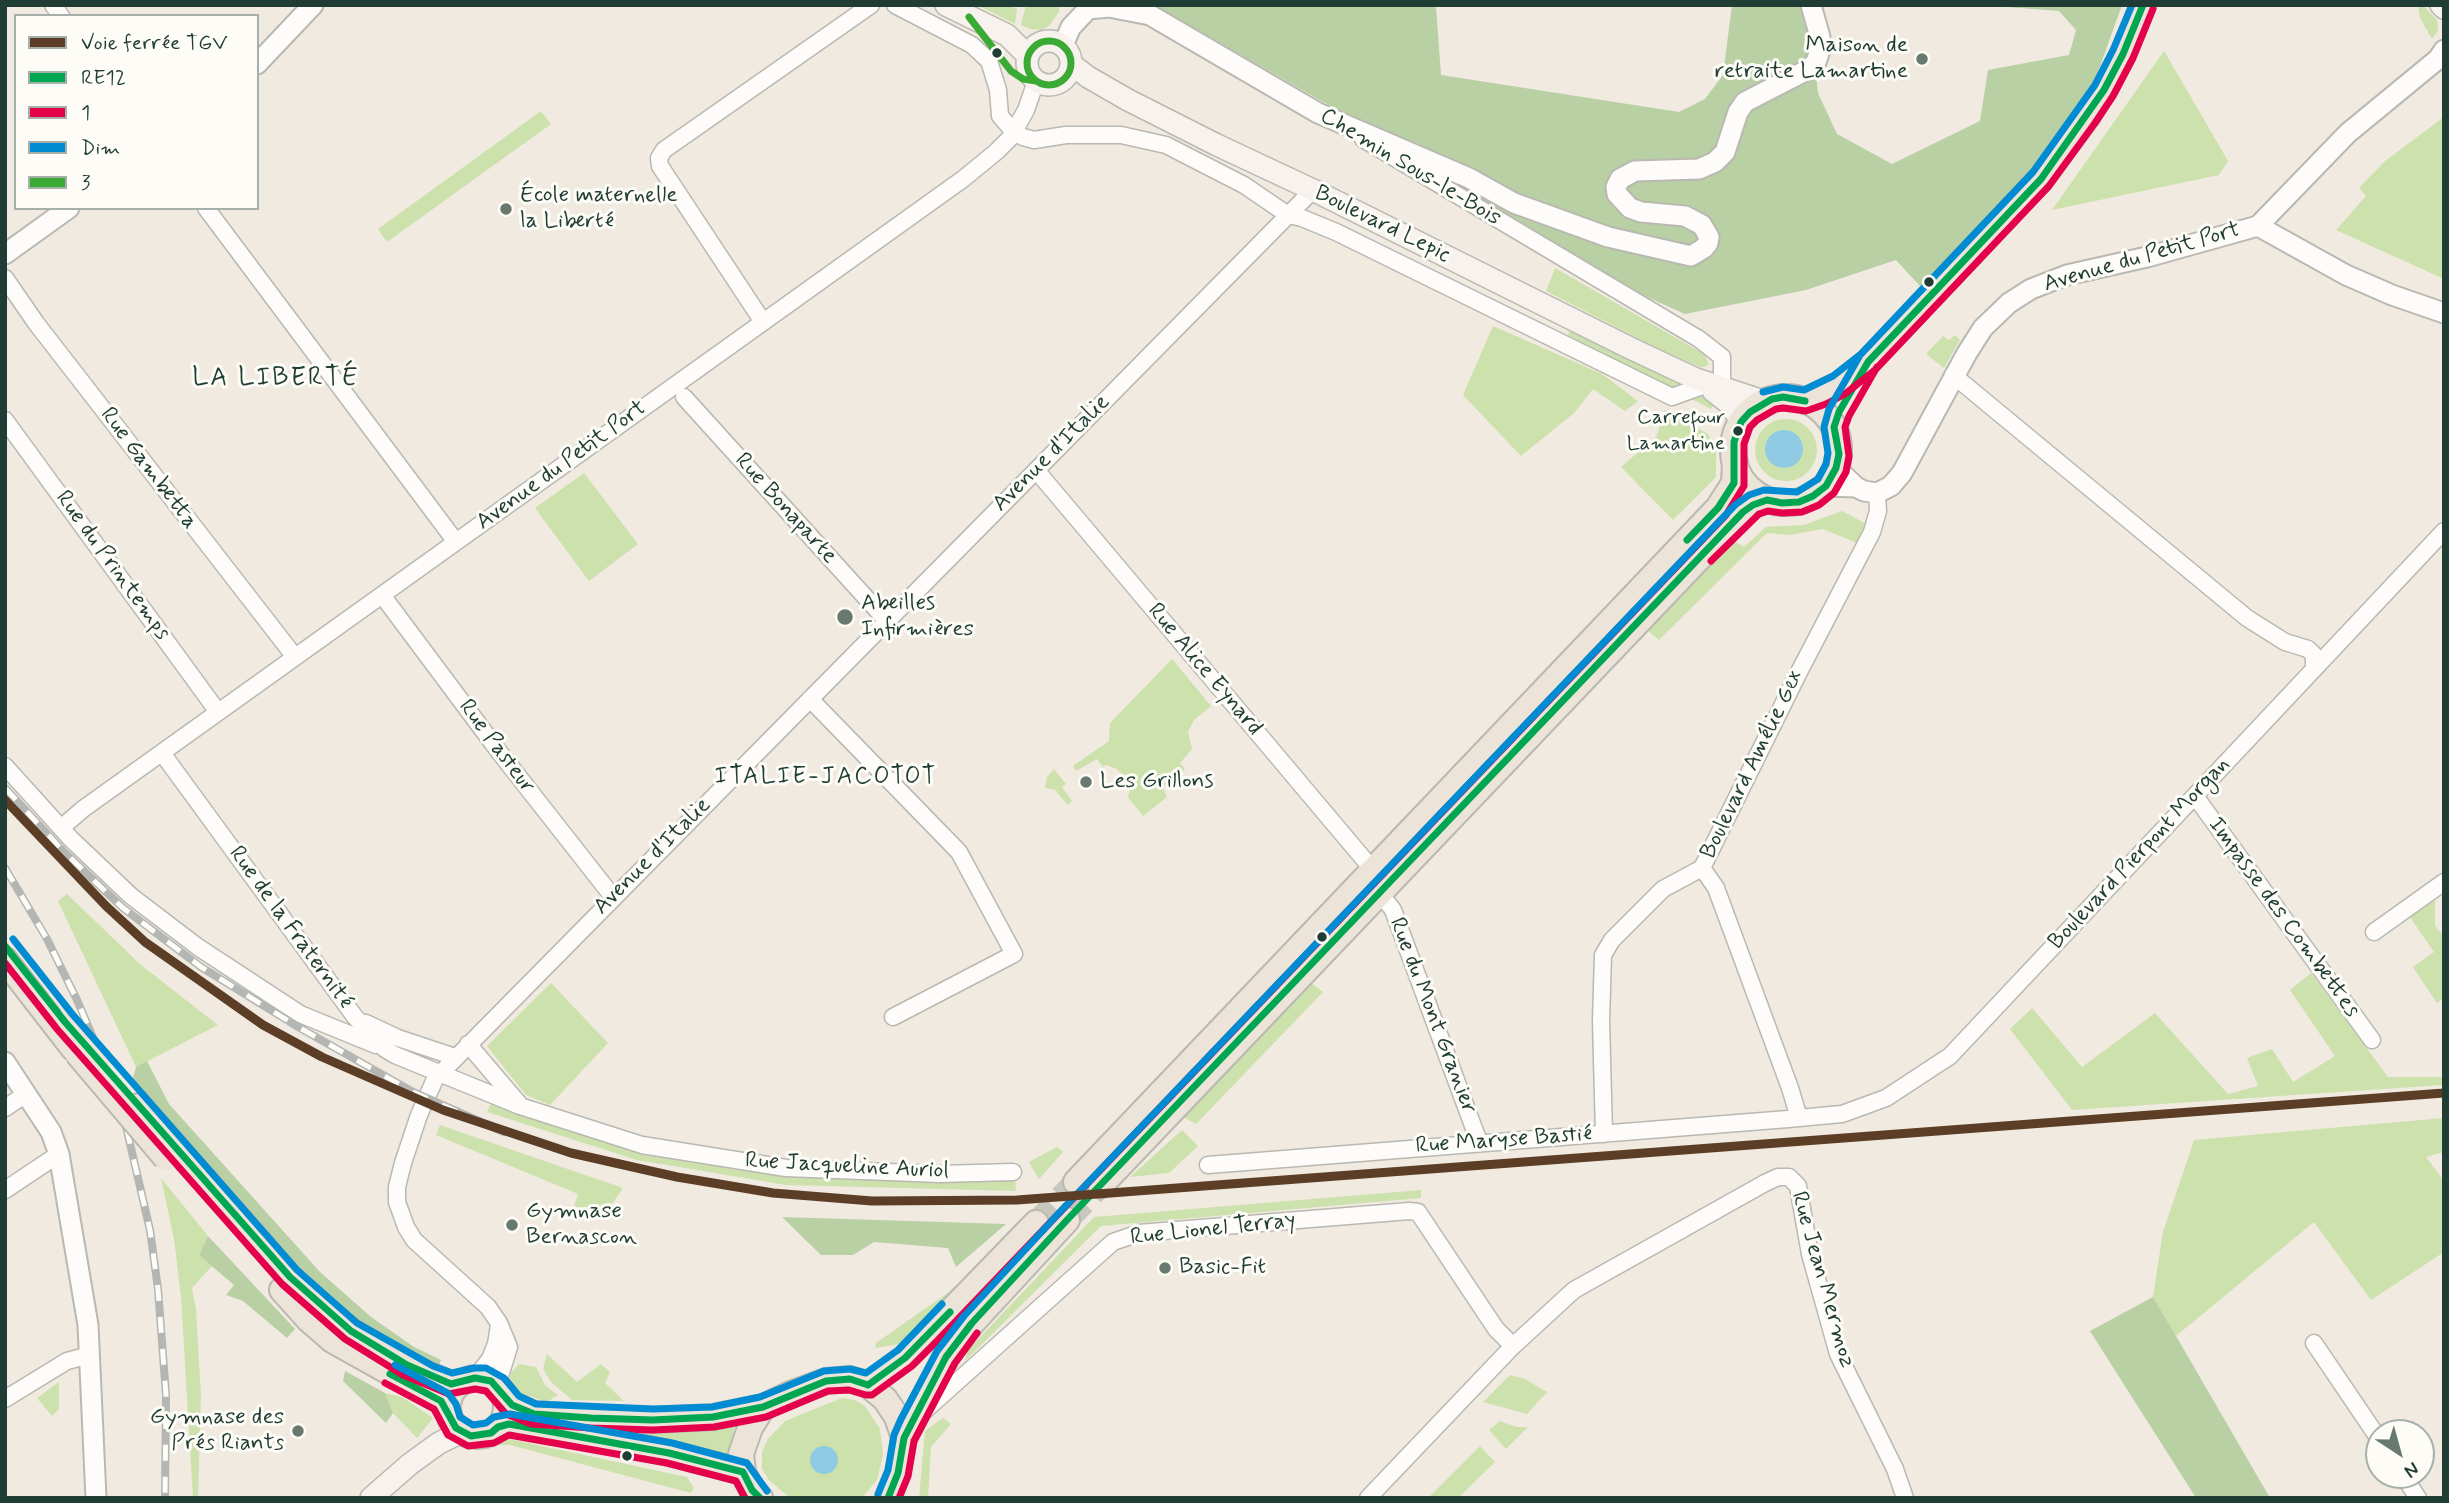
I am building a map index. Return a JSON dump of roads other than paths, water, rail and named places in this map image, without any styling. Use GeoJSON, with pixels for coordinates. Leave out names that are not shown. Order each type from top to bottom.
{"type":"FeatureCollection","features":[{"type":"Feature","properties":{"kind":"main road"},"geometry":{"type":"LineString","coordinates":[[946,5],[1007,35],[1030,53]]}},
{"type":"Feature","properties":{"kind":"main road"},"geometry":{"type":"LineString","coordinates":[[1805,401],[1839,385],[1868,362],[2040,179],[2063,150],[2110,78],[2143,5]]}},
{"type":"Feature","properties":{"kind":"main road"},"geometry":{"type":"LineString","coordinates":[[1075,37],[1057,83],[1040,82],[1028,70],[1030,53],[1040,43],[1075,37]]}},
{"type":"Feature","properties":{"kind":"main road","name":"Boulevard Lepic"},"geometry":{"type":"LineString","coordinates":[[1075,37],[1217,145],[1716,387],[1766,402]]}},
{"type":"Feature","properties":{"kind":"main road"},"geometry":{"type":"LineString","coordinates":[[1834,427],[1839,412],[1868,362]]}},
{"type":"Feature","properties":{"kind":"main road"},"geometry":{"type":"LineString","coordinates":[[1716,387],[1738,413],[1741,422]]}},
{"type":"Feature","properties":{"kind":"main road"},"geometry":{"type":"LineString","coordinates":[[1101,1185],[1718,508],[1734,483],[1734,442],[1741,422],[1750,412],[1766,402],[1783,397],[1805,401],[1827,416],[1838,440],[1839,454],[1831,477],[1813,496],[1798,502],[1767,500],[1746,485],[1735,462]]}},
{"type":"Feature","properties":{"kind":"main road"},"geometry":{"type":"LineString","coordinates":[[1076,1182],[1743,512],[1752,505],[1767,500]]}},
{"type":"Feature","properties":{"kind":"main road"},"geometry":{"type":"LineString","coordinates":[[5,946],[65,1022],[290,1278],[322,1308],[357,1335],[407,1366],[451,1384],[484,1386],[512,1405],[534,1414],[653,1420],[713,1417],[763,1407],[826,1381],[850,1379],[868,1385],[886,1399],[908,1430]]}},
{"type":"Feature","properties":{"kind":"main road"},"geometry":{"type":"LineString","coordinates":[[5,960],[76,1053],[321,1332],[352,1353],[441,1401],[453,1419],[481,1436],[491,1433],[504,1418],[484,1386]]}},
{"type":"Feature","properties":{"kind":"main road"},"geometry":{"type":"LineString","coordinates":[[888,1498],[898,1473],[908,1430],[946,1357],[965,1331],[1067,1220]]}},
{"type":"Feature","properties":{"kind":"main road"},"geometry":{"type":"LineString","coordinates":[[868,1385],[905,1358],[1036,1223]]}},
{"type":"Feature","properties":{"kind":"main road"},"geometry":{"type":"LineString","coordinates":[[371,1498],[439,1443],[453,1419],[453,1390],[484,1386]]}},
{"type":"Feature","properties":{"kind":"main road"},"geometry":{"type":"LineString","coordinates":[[760,1498],[752,1490],[743,1472],[741,1454],[750,1428],[763,1407]]}},
{"type":"Feature","properties":{"kind":"main road"},"geometry":{"type":"LineString","coordinates":[[498,1427],[509,1423],[531,1426],[650,1449],[743,1472]]}},
{"type":"Feature","properties":{"kind":"street"},"geometry":{"type":"LineString","coordinates":[[259,62],[313,5]]}},
{"type":"Feature","properties":{"kind":"street"},"geometry":{"type":"LineString","coordinates":[[764,322],[660,166],[659,158],[664,150],[871,5]]}},
{"type":"Feature","properties":{"kind":"street"},"geometry":{"type":"LineString","coordinates":[[895,5],[972,45],[989,61],[998,90],[1000,116],[1014,132]]}},
{"type":"Feature","properties":{"kind":"street"},"geometry":{"type":"LineString","coordinates":[[1344,126],[1469,178],[1514,203],[1559,220],[1632,243],[1691,256],[1708,243],[1709,237],[1702,225],[1685,216],[1641,212],[1630,208],[1617,194],[1616,187],[1620,179],[1635,171],[1699,169],[1715,162],[1725,152],[1738,113],[1745,102],[1808,69],[1816,62],[1820,37],[1811,5]]}},
{"type":"Feature","properties":{"kind":"street","name":"Chemin Sous-le-Bois"},"geometry":{"type":"LineString","coordinates":[[1075,37],[1133,11],[1150,15],[1306,107],[1344,126],[1391,157],[1699,339],[1722,357],[1716,387]]}},
{"type":"Feature","properties":{"kind":"street","name":"Avenue du Petit Port"},"geometry":{"type":"LineString","coordinates":[[1877,493],[1891,486],[1902,473],[1953,375],[1983,328],[2009,303],[2031,289],[2067,275],[2147,257],[2258,226],[2348,133],[2438,59],[2444,50]]}},
{"type":"Feature","properties":{"kind":"street","name":"Avenue du Petit Port"},"geometry":{"type":"LineString","coordinates":[[61,828],[218,712],[963,179],[996,152],[1014,132],[1040,82]]}},
{"type":"Feature","properties":{"kind":"street","name":"Boulevard Lepic"},"geometry":{"type":"LineString","coordinates":[[1014,132],[1034,140],[1092,134],[1143,138],[1166,145],[1244,185],[1288,215],[1336,232],[1672,397],[1716,387]]}},
{"type":"Feature","properties":{"kind":"street","name":"Avenue d'Italie"},"geometry":{"type":"LineString","coordinates":[[484,1386],[509,1347],[499,1323],[488,1307],[414,1240],[397,1202],[397,1187],[407,1151],[435,1079],[1313,190]]}},
{"type":"Feature","properties":{"kind":"street"},"geometry":{"type":"LineString","coordinates":[[5,254],[66,210]]}},
{"type":"Feature","properties":{"kind":"street"},"geometry":{"type":"LineString","coordinates":[[207,210],[456,542]]}},
{"type":"Feature","properties":{"kind":"street"},"geometry":{"type":"LineString","coordinates":[[2258,226],[2346,275],[2444,313]]}},
{"type":"Feature","properties":{"kind":"street","name":"Rue Gambetta"},"geometry":{"type":"LineString","coordinates":[[5,278],[36,323],[295,657]]}},
{"type":"Feature","properties":{"kind":"street"},"geometry":{"type":"LineString","coordinates":[[1953,375],[2247,618],[2285,642],[2308,649],[2314,655],[2314,668]]}},
{"type":"Feature","properties":{"kind":"street","name":"Rue Bonaparte"},"geometry":{"type":"LineString","coordinates":[[684,397],[887,621]]}},
{"type":"Feature","properties":{"kind":"street","name":"Rue du Printemps"},"geometry":{"type":"LineString","coordinates":[[5,420],[218,712]]}},
{"type":"Feature","properties":{"kind":"street","name":"Rue Alice Eynard"},"geometry":{"type":"LineString","coordinates":[[1036,470],[1376,882]]}},
{"type":"Feature","properties":{"kind":"street"},"geometry":{"type":"LineString","coordinates":[[1831,477],[1877,493]]}},
{"type":"Feature","properties":{"kind":"street","name":"Boulevard Amélie Gex"},"geometry":{"type":"LineString","coordinates":[[1604,1134],[1601,1021],[1603,955],[1612,940],[1663,890],[1702,868],[1872,531],[1878,511],[1877,493]]}},
{"type":"Feature","properties":{"kind":"street","name":"Boulevard Pierpont Morgan"},"geometry":{"type":"LineString","coordinates":[[1799,1118],[1842,1114],[1886,1098],[1950,1056],[2444,531]]}},
{"type":"Feature","properties":{"kind":"street","name":"Rue Pasteur"},"geometry":{"type":"LineString","coordinates":[[382,595],[500,753],[613,897]]}},
{"type":"Feature","properties":{"kind":"street"},"geometry":{"type":"LineString","coordinates":[[810,699],[959,852],[1014,954],[893,1017]]}},
{"type":"Feature","properties":{"kind":"street","name":"Rue de la Fraternité"},"geometry":{"type":"LineString","coordinates":[[162,753],[355,1017],[382,1032],[455,1057]]}},
{"type":"Feature","properties":{"kind":"street","name":"Rue Jacqueline Auriol"},"geometry":{"type":"LineString","coordinates":[[5,766],[61,828],[131,896],[234,972],[300,1014],[520,1106],[642,1144],[786,1168],[927,1173],[1013,1172]]}},
{"type":"Feature","properties":{"kind":"street","name":"Impasse des Combettes"},"geometry":{"type":"LineString","coordinates":[[2195,796],[2372,1040]]}},
{"type":"Feature","properties":{"kind":"street"},"geometry":{"type":"LineString","coordinates":[[1702,868],[1716,888],[1799,1118]]}},
{"type":"Feature","properties":{"kind":"street","name":"Rue du Mont Granier"},"geometry":{"type":"LineString","coordinates":[[1376,882],[1393,909],[1479,1142]]}},
{"type":"Feature","properties":{"kind":"street"},"geometry":{"type":"LineString","coordinates":[[2374,932],[2444,883]]}},
{"type":"Feature","properties":{"kind":"street","name":"Rue Jacqueline Auriol"},"geometry":{"type":"LineString","coordinates":[[355,1017],[385,1049]]}},
{"type":"Feature","properties":{"kind":"street"},"geometry":{"type":"LineString","coordinates":[[468,1044],[520,1106]]}},
{"type":"Feature","properties":{"kind":"street"},"geometry":{"type":"LineString","coordinates":[[5,1062],[51,1132],[58,1152],[88,1325],[96,1498]]}},
{"type":"Feature","properties":{"kind":"street"},"geometry":{"type":"LineString","coordinates":[[5,1108],[26,1094]]}},
{"type":"Feature","properties":{"kind":"street","name":"Rue Maryse Bastié"},"geometry":{"type":"LineString","coordinates":[[1208,1165],[1799,1118]]}},
{"type":"Feature","properties":{"kind":"street"},"geometry":{"type":"LineString","coordinates":[[5,1189],[58,1152]]}},
{"type":"Feature","properties":{"kind":"street","name":"Rue Jean Mermoz"},"geometry":{"type":"LineString","coordinates":[[1513,1346],[1574,1290],[1765,1183],[1779,1177],[1790,1177],[1798,1186],[1810,1254],[1838,1354],[1895,1469],[1905,1498]]}},
{"type":"Feature","properties":{"kind":"street","name":"Rue Lionel Terray"},"geometry":{"type":"LineString","coordinates":[[908,1430],[1113,1242],[1139,1233],[1409,1210],[1418,1212],[1496,1329],[1513,1346]]}},
{"type":"Feature","properties":{"kind":"street"},"geometry":{"type":"LineString","coordinates":[[484,1386],[496,1345],[499,1323]]}},
{"type":"Feature","properties":{"kind":"street"},"geometry":{"type":"LineString","coordinates":[[2314,1343],[2365,1419]]}},
{"type":"Feature","properties":{"kind":"street"},"geometry":{"type":"LineString","coordinates":[[1368,1498],[1513,1346]]}},
{"type":"Feature","properties":{"kind":"street"},"geometry":{"type":"LineString","coordinates":[[5,1399],[67,1361],[90,1355]]}},
{"type":"Feature","properties":{"kind":"water"},"geometry":{"type":"Polygon","coordinates":[[[1784,430],[1797,436],[1803,449],[1797,462],[1784,468],[1771,462],[1765,449],[1771,436],[1784,430]]]}},
{"type":"Feature","properties":{"kind":"water"},"geometry":{"type":"Polygon","coordinates":[[[824,1446],[834,1450],[838,1460],[834,1470],[824,1474],[814,1470],[810,1460],[814,1450],[824,1446]]]}},
{"type":"Feature","properties":{"kind":"tunnel"},"geometry":{"type":"LineString","coordinates":[[1036,1223],[1076,1182]]}},
{"type":"Feature","properties":{"kind":"tunnel"},"geometry":{"type":"LineString","coordinates":[[1067,1220],[1101,1185]]}},
{"type":"Feature","properties":{"kind":"railway"},"geometry":{"type":"LineString","coordinates":[[5,788],[64,852],[123,908],[201,967],[300,1028],[413,1092],[504,1132]]}},
{"type":"Feature","properties":{"kind":"railway"},"geometry":{"type":"LineString","coordinates":[[5,868],[47,939],[77,1000],[125,1122],[150,1230],[158,1289],[166,1395],[165,1498]]}},
{"type":"Feature","properties":{"kind":"rail line","name":"TGV"},"geometry":{"type":"LineString","coordinates":[[5,800],[106,906],[145,942],[263,1025],[322,1057],[443,1110],[571,1153],[677,1177],[773,1193],[872,1201],[1017,1200],[2444,1093]]}},
{"type":"Feature","properties":{"kind":"place","name":"Maison de retraite Lamartine"},"geometry":{"type":"Point","coordinates":[1922,59]}},
{"type":"Feature","properties":{"kind":"place","name":"École maternelle la Liberté"},"geometry":{"type":"Point","coordinates":[506,209]}},
{"type":"Feature","properties":{"kind":"place","name":"Carrefour Lamartine"},"geometry":{"type":"Point","coordinates":[1738,431]}},
{"type":"Feature","properties":{"kind":"place","name":"Abeilles Infirmières"},"geometry":{"type":"Point","coordinates":[845,617]}},
{"type":"Feature","properties":{"kind":"place","name":"Les Grillons"},"geometry":{"type":"Point","coordinates":[1086,782]}},
{"type":"Feature","properties":{"kind":"place","name":"Gymnase Bernascon"},"geometry":{"type":"Point","coordinates":[512,1225]}},
{"type":"Feature","properties":{"kind":"place","name":"Basic-Fit"},"geometry":{"type":"Point","coordinates":[1165,1268]}},
{"type":"Feature","properties":{"kind":"place","name":"Gymnase des Prés Riants"},"geometry":{"type":"Point","coordinates":[298,1431]}},
{"type":"Feature","properties":{"kind":"district","name":"LA LIBERTÉ"},"geometry":{"type":"Point","coordinates":[276,380]}},
{"type":"Feature","properties":{"kind":"district","name":"ITALIE-JACOTOT"},"geometry":{"type":"Point","coordinates":[826,778]}}]}
